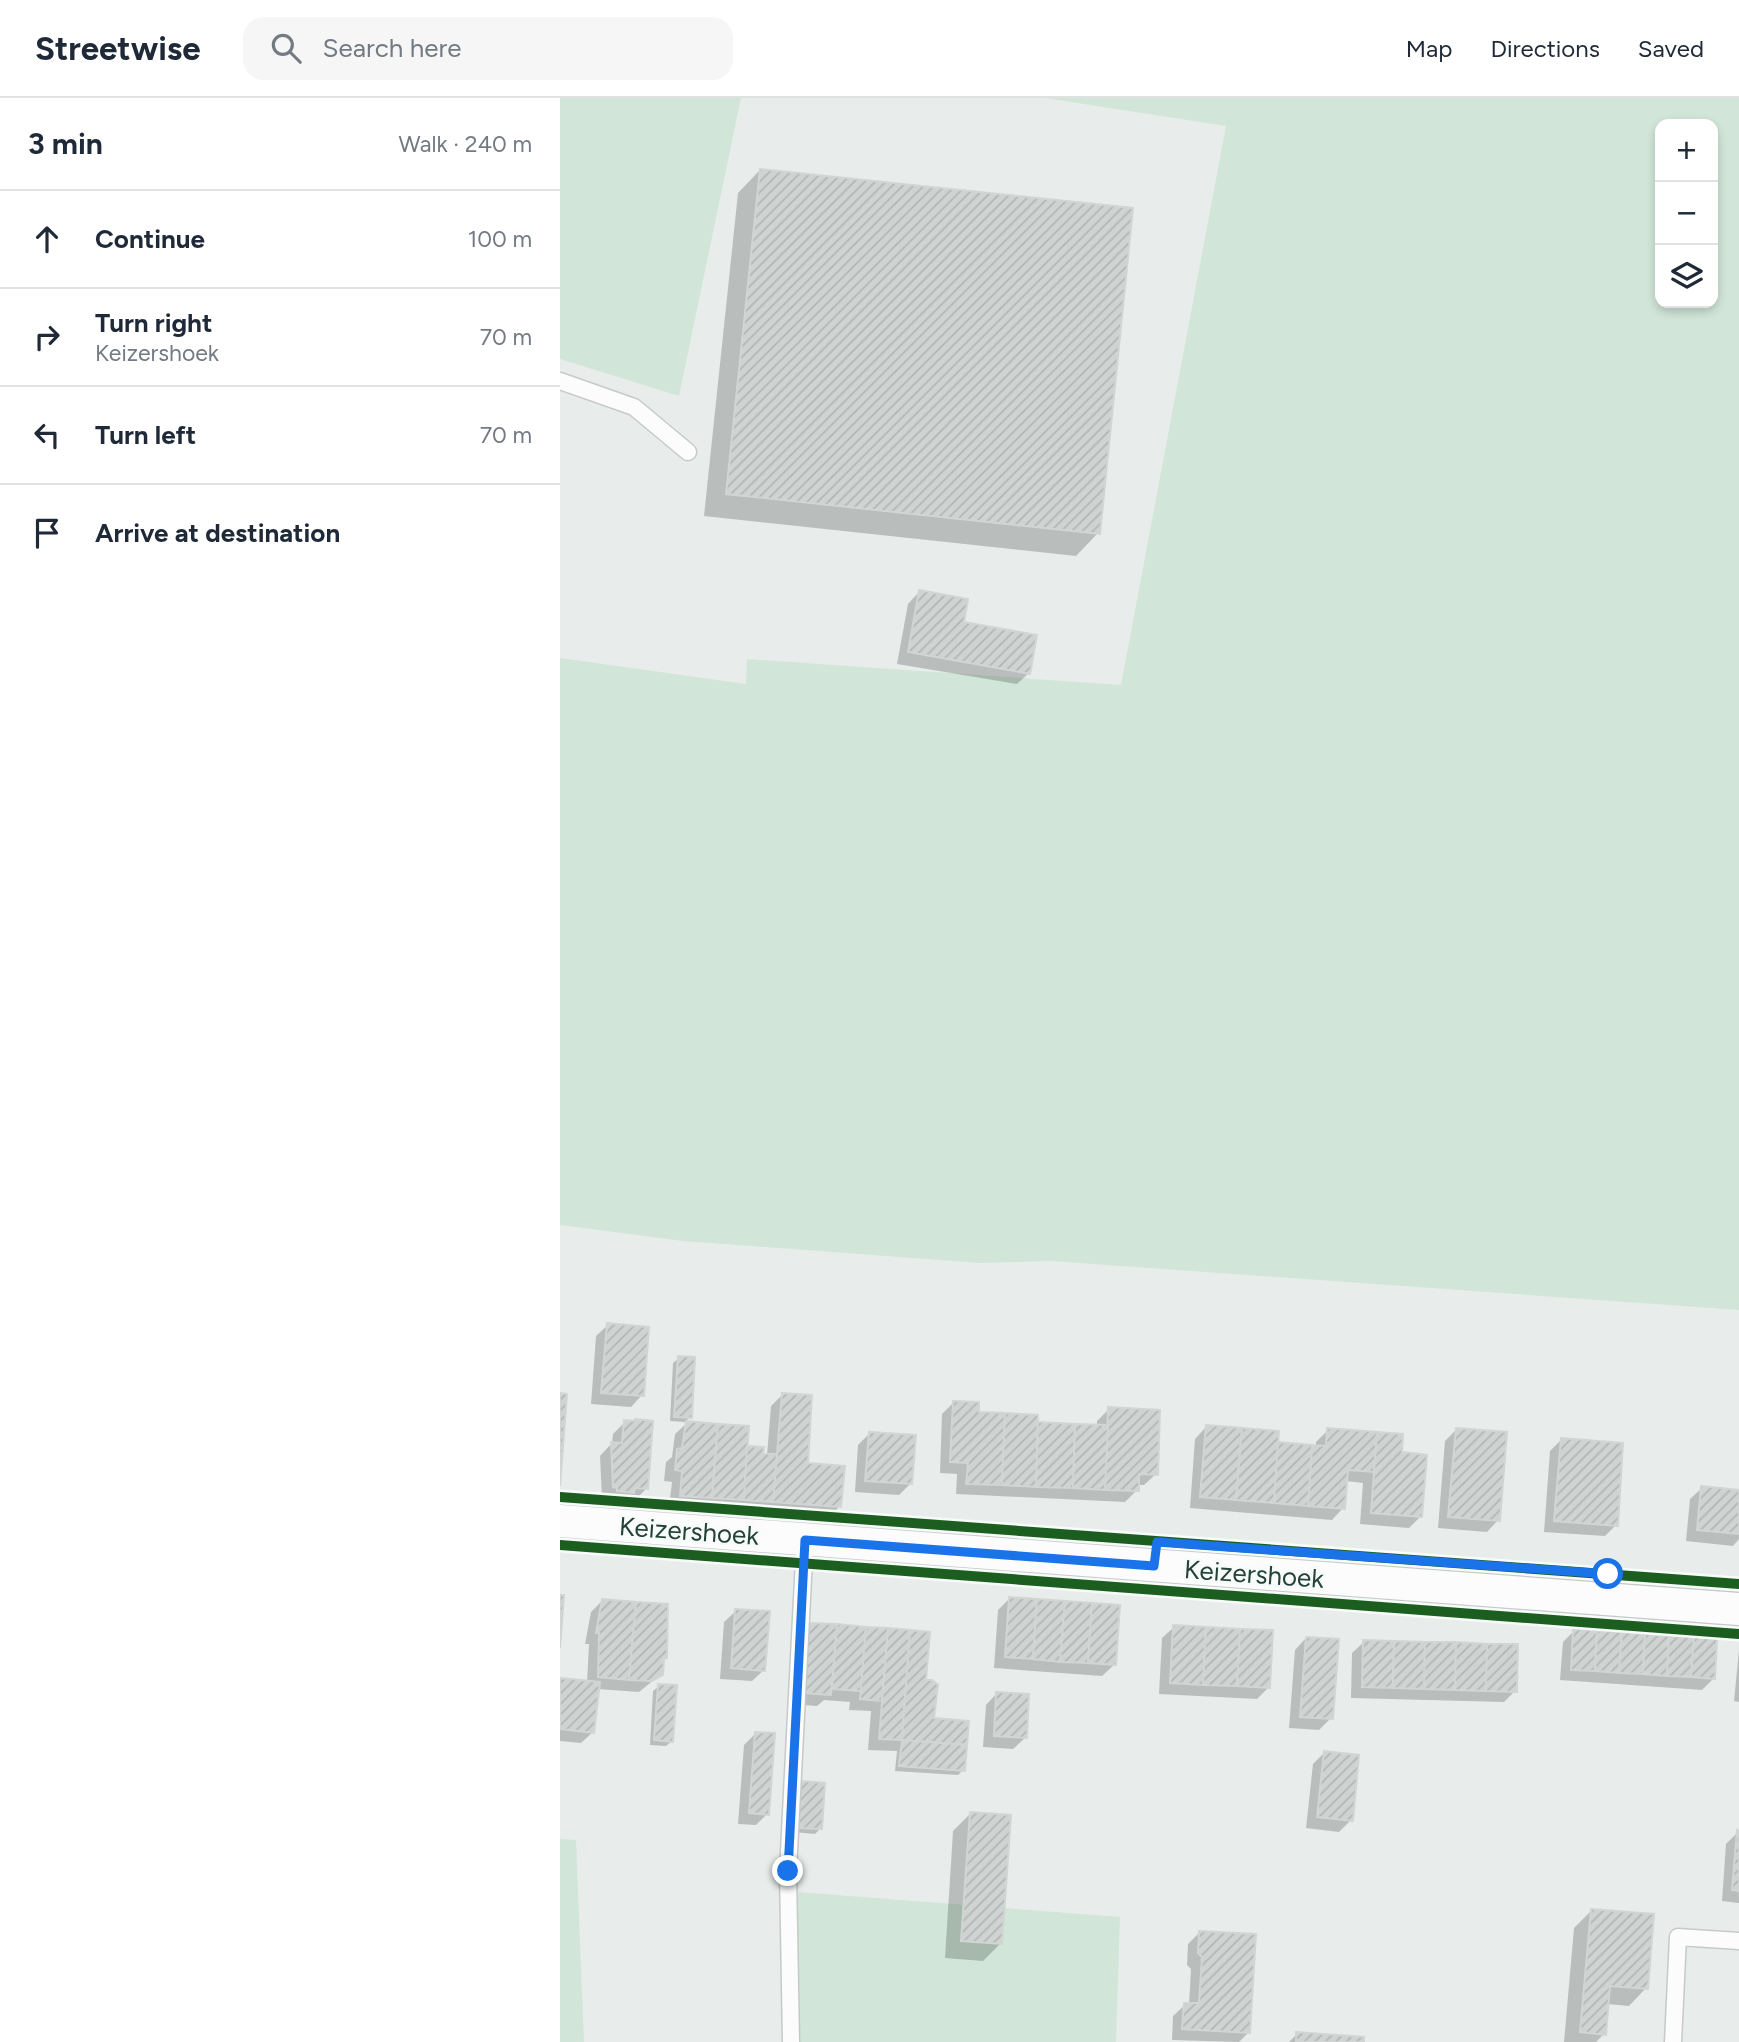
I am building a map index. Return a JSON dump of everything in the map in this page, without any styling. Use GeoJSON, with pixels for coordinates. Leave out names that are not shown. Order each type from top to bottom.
{"type":"FeatureCollection","features":[{"type":"Feature","properties":{"kind":"street","name":"Keizershoek"},"geometry":{"type":"LineString","coordinates":[[560,1521],[1739,1609]]}},
{"type":"Feature","properties":{"kind":"lane"},"geometry":{"type":"LineString","coordinates":[[560,381],[634,407],[688,452]]}},
{"type":"Feature","properties":{"kind":"lane"},"geometry":{"type":"LineString","coordinates":[[790,2042],[788,1871],[805,1540]]}},
{"type":"Feature","properties":{"kind":"lane"},"geometry":{"type":"LineString","coordinates":[[1673,2042],[1678,1937],[1739,1941]]}},
{"type":"Feature","properties":{"kind":"green space"},"geometry":{"type":"Polygon","coordinates":[[[560,98],[741,98],[679,396],[560,359],[560,98]]]}},
{"type":"Feature","properties":{"kind":"green space"},"geometry":{"type":"Polygon","coordinates":[[[1045,98],[1739,98],[1739,1310],[1051,1261],[980,1263],[683,1241],[560,1225],[560,658],[746,684],[747,659],[1121,685],[1226,126],[1045,98]]]}},
{"type":"Feature","properties":{"kind":"green space"},"geometry":{"type":"Polygon","coordinates":[[[560,1839],[576,1840],[584,2042],[560,2042],[560,1839]]]}},
{"type":"Feature","properties":{"kind":"green space"},"geometry":{"type":"Polygon","coordinates":[[[797,1892],[1120,1917],[1116,2042],[798,2042],[797,1892]]]}},
{"type":"Feature","properties":{"kind":"building"},"geometry":{"type":"Polygon","coordinates":[[[760,169],[1133,208],[1100,534],[726,494],[760,169]]]}},
{"type":"Feature","properties":{"kind":"building"},"geometry":{"type":"Polygon","coordinates":[[[919,590],[968,599],[964,622],[1037,635],[1030,674],[908,652],[919,590]]]}},
{"type":"Feature","properties":{"kind":"building"},"geometry":{"type":"Polygon","coordinates":[[[607,1323],[649,1327],[644,1396],[601,1393],[607,1323]]]}},
{"type":"Feature","properties":{"kind":"building"},"geometry":{"type":"Polygon","coordinates":[[[678,1356],[695,1357],[692,1418],[674,1417],[678,1356]]]}},
{"type":"Feature","properties":{"kind":"building"},"geometry":{"type":"Polygon","coordinates":[[[560,1393],[567,1394],[560,1486],[560,1393]]]}},
{"type":"Feature","properties":{"kind":"building"},"geometry":{"type":"Polygon","coordinates":[[[782,1393],[812,1395],[808,1463],[845,1466],[841,1507],[773,1502],[782,1393]]]}},
{"type":"Feature","properties":{"kind":"building"},"geometry":{"type":"Polygon","coordinates":[[[953,1401],[979,1402],[979,1412],[1005,1413],[1002,1485],[966,1484],[968,1463],[950,1462],[953,1401]]]}},
{"type":"Feature","properties":{"kind":"building"},"geometry":{"type":"Polygon","coordinates":[[[1108,1407],[1160,1410],[1158,1475],[1139,1474],[1139,1491],[1105,1490],[1108,1407]]]}},
{"type":"Feature","properties":{"kind":"building"},"geometry":{"type":"Polygon","coordinates":[[[1005,1413],[1038,1415],[1036,1487],[1002,1485],[1005,1413]]]}},
{"type":"Feature","properties":{"kind":"building"},"geometry":{"type":"Polygon","coordinates":[[[624,1420],[653,1421],[648,1489],[635,1488],[634,1493],[617,1491],[617,1488],[613,1487],[611,1442],[622,1443],[624,1420]]]}},
{"type":"Feature","properties":{"kind":"building"},"geometry":{"type":"Polygon","coordinates":[[[686,1421],[718,1424],[712,1498],[680,1496],[682,1471],[675,1470],[677,1449],[682,1448],[686,1421]]]}},
{"type":"Feature","properties":{"kind":"building"},"geometry":{"type":"Polygon","coordinates":[[[1038,1422],[1075,1424],[1073,1488],[1036,1487],[1038,1422]]]}},
{"type":"Feature","properties":{"kind":"building"},"geometry":{"type":"Polygon","coordinates":[[[718,1424],[749,1426],[744,1500],[712,1498],[718,1424]]]}},
{"type":"Feature","properties":{"kind":"building"},"geometry":{"type":"Polygon","coordinates":[[[1075,1424],[1108,1425],[1105,1490],[1073,1488],[1075,1424]]]}},
{"type":"Feature","properties":{"kind":"building"},"geometry":{"type":"Polygon","coordinates":[[[1206,1425],[1242,1428],[1236,1500],[1200,1497],[1206,1425]]]}},
{"type":"Feature","properties":{"kind":"building"},"geometry":{"type":"Polygon","coordinates":[[[1242,1428],[1279,1431],[1274,1503],[1236,1500],[1242,1428]]]}},
{"type":"Feature","properties":{"kind":"building"},"geometry":{"type":"Polygon","coordinates":[[[1327,1428],[1377,1432],[1374,1472],[1348,1470],[1345,1509],[1308,1506],[1312,1445],[1326,1446],[1327,1428]]]}},
{"type":"Feature","properties":{"kind":"building"},"geometry":{"type":"Polygon","coordinates":[[[1456,1428],[1507,1432],[1500,1521],[1448,1517],[1456,1428]]]}},
{"type":"Feature","properties":{"kind":"building"},"geometry":{"type":"Polygon","coordinates":[[[869,1432],[916,1435],[912,1484],[865,1481],[869,1432]]]}},
{"type":"Feature","properties":{"kind":"building"},"geometry":{"type":"Polygon","coordinates":[[[1377,1432],[1403,1434],[1402,1452],[1427,1455],[1422,1517],[1371,1513],[1377,1432]]]}},
{"type":"Feature","properties":{"kind":"building"},"geometry":{"type":"Polygon","coordinates":[[[1561,1438],[1623,1443],[1618,1526],[1554,1521],[1561,1438]]]}},
{"type":"Feature","properties":{"kind":"building"},"geometry":{"type":"Polygon","coordinates":[[[1278,1442],[1312,1445],[1308,1506],[1274,1503],[1278,1442]]]}},
{"type":"Feature","properties":{"kind":"building"},"geometry":{"type":"Polygon","coordinates":[[[747,1446],[764,1447],[763,1454],[777,1454],[773,1502],[744,1500],[747,1446]]]}},
{"type":"Feature","properties":{"kind":"building"},"geometry":{"type":"Polygon","coordinates":[[[1701,1486],[1739,1490],[1739,1534],[1697,1530],[1701,1486]]]}},
{"type":"Feature","properties":{"kind":"building"},"geometry":{"type":"Polygon","coordinates":[[[560,1595],[564,1595],[560,1648],[560,1595]]]}},
{"type":"Feature","properties":{"kind":"building"},"geometry":{"type":"Polygon","coordinates":[[[1009,1597],[1037,1599],[1033,1659],[1005,1657],[1009,1597]]]}},
{"type":"Feature","properties":{"kind":"building"},"geometry":{"type":"Polygon","coordinates":[[[602,1599],[636,1602],[629,1680],[598,1677],[599,1633],[596,1633],[602,1599]]]}},
{"type":"Feature","properties":{"kind":"building"},"geometry":{"type":"Polygon","coordinates":[[[1037,1599],[1065,1601],[1060,1662],[1033,1659],[1037,1599]]]}},
{"type":"Feature","properties":{"kind":"building"},"geometry":{"type":"Polygon","coordinates":[[[1065,1601],[1092,1603],[1088,1663],[1060,1662],[1065,1601]]]}},
{"type":"Feature","properties":{"kind":"building"},"geometry":{"type":"Polygon","coordinates":[[[636,1602],[668,1604],[667,1658],[664,1658],[663,1675],[652,1681],[629,1680],[636,1602]]]}},
{"type":"Feature","properties":{"kind":"building"},"geometry":{"type":"Polygon","coordinates":[[[1092,1603],[1120,1605],[1116,1665],[1088,1663],[1092,1603]]]}},
{"type":"Feature","properties":{"kind":"building"},"geometry":{"type":"Polygon","coordinates":[[[735,1609],[770,1611],[765,1671],[731,1668],[735,1609]]]}},
{"type":"Feature","properties":{"kind":"building"},"geometry":{"type":"Polygon","coordinates":[[[807,1623],[837,1624],[831,1695],[802,1693],[807,1623]]]}},
{"type":"Feature","properties":{"kind":"building"},"geometry":{"type":"Polygon","coordinates":[[[837,1624],[866,1627],[861,1691],[832,1689],[837,1624]]]}},
{"type":"Feature","properties":{"kind":"building"},"geometry":{"type":"Polygon","coordinates":[[[1173,1625],[1206,1627],[1203,1685],[1170,1683],[1173,1625]]]}},
{"type":"Feature","properties":{"kind":"building"},"geometry":{"type":"Polygon","coordinates":[[[866,1627],[888,1628],[882,1701],[860,1699],[866,1627]]]}},
{"type":"Feature","properties":{"kind":"building"},"geometry":{"type":"Polygon","coordinates":[[[1206,1627],[1240,1629],[1237,1686],[1203,1685],[1206,1627]]]}},
{"type":"Feature","properties":{"kind":"building"},"geometry":{"type":"Polygon","coordinates":[[[888,1628],[910,1630],[902,1740],[879,1739],[888,1628]]]}},
{"type":"Feature","properties":{"kind":"building"},"geometry":{"type":"Polygon","coordinates":[[[1240,1629],[1273,1630],[1270,1688],[1237,1686],[1240,1629]]]}},
{"type":"Feature","properties":{"kind":"building"},"geometry":{"type":"Polygon","coordinates":[[[1573,1629],[1597,1631],[1595,1671],[1571,1670],[1573,1629]]]}},
{"type":"Feature","properties":{"kind":"building"},"geometry":{"type":"Polygon","coordinates":[[[910,1630],[930,1632],[926,1680],[932,1680],[938,1685],[934,1718],[969,1721],[967,1745],[902,1740],[910,1630]]]}},
{"type":"Feature","properties":{"kind":"building"},"geometry":{"type":"Polygon","coordinates":[[[1597,1631],[1622,1632],[1619,1673],[1595,1671],[1597,1631]]]}},
{"type":"Feature","properties":{"kind":"building"},"geometry":{"type":"Polygon","coordinates":[[[1622,1632],[1645,1634],[1643,1674],[1619,1673],[1622,1632]]]}},
{"type":"Feature","properties":{"kind":"building"},"geometry":{"type":"Polygon","coordinates":[[[1645,1634],[1669,1636],[1667,1676],[1643,1674],[1645,1634]]]}},
{"type":"Feature","properties":{"kind":"building"},"geometry":{"type":"Polygon","coordinates":[[[1669,1636],[1694,1637],[1691,1677],[1667,1676],[1669,1636]]]}},
{"type":"Feature","properties":{"kind":"building"},"geometry":{"type":"Polygon","coordinates":[[[1306,1637],[1339,1639],[1333,1719],[1300,1717],[1306,1637]]]}},
{"type":"Feature","properties":{"kind":"building"},"geometry":{"type":"Polygon","coordinates":[[[1694,1637],[1717,1639],[1715,1679],[1691,1677],[1694,1637]]]}},
{"type":"Feature","properties":{"kind":"building"},"geometry":{"type":"Polygon","coordinates":[[[1363,1640],[1394,1641],[1393,1688],[1362,1687],[1363,1640]]]}},
{"type":"Feature","properties":{"kind":"building"},"geometry":{"type":"Polygon","coordinates":[[[1394,1641],[1425,1642],[1424,1689],[1393,1688],[1394,1641]]]}},
{"type":"Feature","properties":{"kind":"building"},"geometry":{"type":"Polygon","coordinates":[[[1425,1642],[1456,1642],[1455,1690],[1424,1689],[1425,1642]]]}},
{"type":"Feature","properties":{"kind":"building"},"geometry":{"type":"Polygon","coordinates":[[[1456,1642],[1487,1644],[1486,1691],[1455,1690],[1456,1642]]]}},
{"type":"Feature","properties":{"kind":"building"},"geometry":{"type":"Polygon","coordinates":[[[1487,1644],[1518,1644],[1517,1692],[1486,1691],[1487,1644]]]}},
{"type":"Feature","properties":{"kind":"building"},"geometry":{"type":"Polygon","coordinates":[[[560,1678],[600,1682],[594,1733],[560,1729],[560,1678]]]}},
{"type":"Feature","properties":{"kind":"building"},"geometry":{"type":"Polygon","coordinates":[[[658,1684],[677,1685],[673,1742],[654,1740],[658,1684]]]}},
{"type":"Feature","properties":{"kind":"building"},"geometry":{"type":"Polygon","coordinates":[[[996,1692],[1029,1694],[1027,1738],[994,1736],[996,1692]]]}},
{"type":"Feature","properties":{"kind":"building"},"geometry":{"type":"Polygon","coordinates":[[[755,1732],[775,1733],[769,1815],[749,1813],[755,1732]]]}},
{"type":"Feature","properties":{"kind":"building"},"geometry":{"type":"Polygon","coordinates":[[[902,1740],[967,1745],[965,1771],[899,1766],[902,1740]]]}},
{"type":"Feature","properties":{"kind":"building"},"geometry":{"type":"Polygon","coordinates":[[[1324,1751],[1359,1755],[1353,1821],[1317,1817],[1324,1751]]]}},
{"type":"Feature","properties":{"kind":"building"},"geometry":{"type":"Polygon","coordinates":[[[801,1781],[825,1783],[822,1829],[798,1828],[801,1781]]]}},
{"type":"Feature","properties":{"kind":"building"},"geometry":{"type":"Polygon","coordinates":[[[970,1812],[1011,1815],[1002,1944],[961,1941],[970,1812]]]}},
{"type":"Feature","properties":{"kind":"building"},"geometry":{"type":"Polygon","coordinates":[[[1737,1830],[1739,1831],[1739,1891],[1732,1890],[1737,1830]]]}},
{"type":"Feature","properties":{"kind":"building"},"geometry":{"type":"Polygon","coordinates":[[[1591,1909],[1654,1914],[1648,1989],[1610,1986],[1606,2035],[1580,2032],[1591,1909]]]}},
{"type":"Feature","properties":{"kind":"building"},"geometry":{"type":"Polygon","coordinates":[[[1199,1931],[1256,1934],[1250,2033],[1182,2029],[1184,2003],[1199,2003],[1202,1957],[1198,1953],[1199,1931]]]}},
{"type":"Feature","properties":{"kind":"building"},"geometry":{"type":"Polygon","coordinates":[[[1296,2032],[1364,2037],[1364,2042],[1296,2042],[1296,2032]]]}},
{"type":"Feature","properties":{"kind":"cycle path"},"geometry":{"type":"LineString","coordinates":[[560,1497],[1739,1584]]}},
{"type":"Feature","properties":{"kind":"cycle path"},"geometry":{"type":"LineString","coordinates":[[560,1545],[1739,1634]]}},
{"type":"Feature","properties":{"kind":"route"},"geometry":{"type":"LineString","coordinates":[[788,1871],[805,1540],[1154,1566],[1157,1542],[1608,1574]]}}]}
